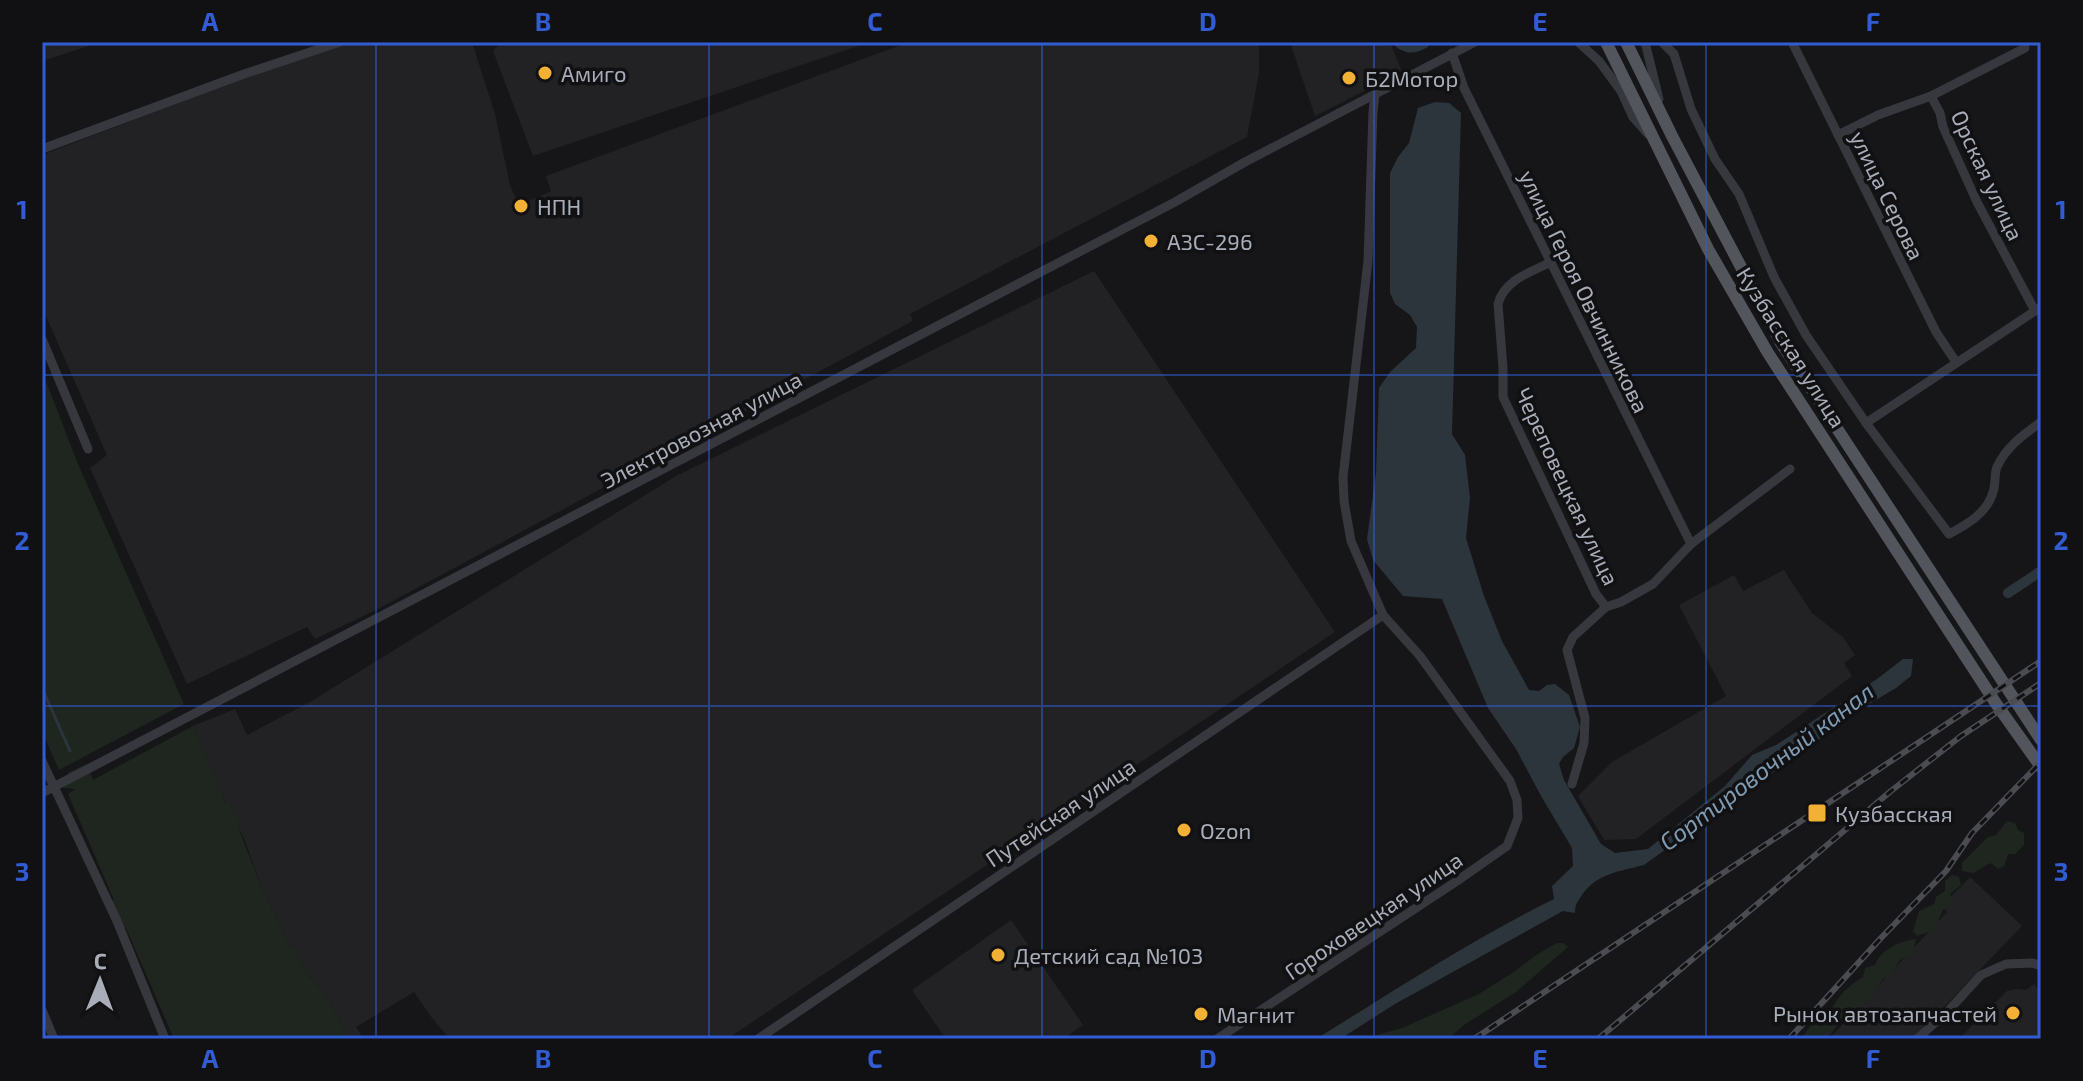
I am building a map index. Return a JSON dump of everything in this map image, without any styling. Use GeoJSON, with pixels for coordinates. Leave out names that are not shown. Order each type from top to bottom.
{"type":"FeatureCollection","features":[{"type":"Feature","properties":{"kind":"main road","name":"Кузбасская улица"},"geometry":{"type":"LineString","coordinates":[[1606,42],[1708,249],[1768,353],[1997,705],[2041,767]]}},
{"type":"Feature","properties":{"kind":"main road","name":"Кузбасская улица"},"geometry":{"type":"LineString","coordinates":[[1626,42],[1781,343],[2041,740]]}},
{"type":"Feature","properties":{"kind":"street"},"geometry":{"type":"LineString","coordinates":[[42,149],[340,42]]}},
{"type":"Feature","properties":{"kind":"street","name":"Электровозная улица"},"geometry":{"type":"LineString","coordinates":[[42,793],[1175,202],[1475,42]]}},
{"type":"Feature","properties":{"kind":"street"},"geometry":{"type":"LineString","coordinates":[[1578,42],[1599,61],[1621,91],[1633,117],[1655,143]]}},
{"type":"Feature","properties":{"kind":"street"},"geometry":{"type":"LineString","coordinates":[[1645,42],[1653,82],[1672,136]]}},
{"type":"Feature","properties":{"kind":"street","name":"Кузбасская улица"},"geometry":{"type":"LineString","coordinates":[[1662,42],[1674,54],[1691,109],[1715,159],[1739,194],[1783,296],[1866,423],[1949,534],[1970,523],[1984,508],[1992,495],[1996,469],[2006,453],[2041,422]]}},
{"type":"Feature","properties":{"kind":"street","name":"улица Серова"},"geometry":{"type":"LineString","coordinates":[[1792,42],[1936,332],[1956,362]]}},
{"type":"Feature","properties":{"kind":"street"},"geometry":{"type":"LineString","coordinates":[[1838,135],[1878,115],[1931,96],[2025,48]]}},
{"type":"Feature","properties":{"kind":"street","name":"улица Героя Овчинникова"},"geometry":{"type":"LineString","coordinates":[[1452,53],[1464,88],[1691,544]]}},
{"type":"Feature","properties":{"kind":"street"},"geometry":{"type":"LineString","coordinates":[[1375,94],[1368,261],[1345,453],[1344,501],[1351,541],[1383,615]]}},
{"type":"Feature","properties":{"kind":"street","name":"Орская улица"},"geometry":{"type":"LineString","coordinates":[[1931,96],[1977,202],[2038,309]]}},
{"type":"Feature","properties":{"kind":"street","name":"Череповецкая улица"},"geometry":{"type":"LineString","coordinates":[[1551,262],[1513,281],[1500,295],[1503,397],[1596,594],[1606,607]]}},
{"type":"Feature","properties":{"kind":"street"},"geometry":{"type":"LineString","coordinates":[[1866,423],[2038,309]]}},
{"type":"Feature","properties":{"kind":"street"},"geometry":{"type":"LineString","coordinates":[[42,339],[88,449]]}},
{"type":"Feature","properties":{"kind":"street"},"geometry":{"type":"LineString","coordinates":[[1572,784],[1584,743],[1585,718],[1567,650],[1573,637],[1606,607],[1653,584],[1691,544],[1790,469]]}},
{"type":"Feature","properties":{"kind":"street","name":"Гороховецкая улица"},"geometry":{"type":"LineString","coordinates":[[1217,1039],[1507,846],[1518,818],[1517,800],[1510,781],[1420,656],[1383,615]]}},
{"type":"Feature","properties":{"kind":"street","name":"Путейская улица"},"geometry":{"type":"LineString","coordinates":[[758,1039],[1383,615]]}},
{"type":"Feature","properties":{"kind":"street"},"geometry":{"type":"LineString","coordinates":[[42,761],[117,921],[165,1039]]}},
{"type":"Feature","properties":{"kind":"street"},"geometry":{"type":"LineString","coordinates":[[1917,1039],[1981,975],[2006,964],[2033,963],[2041,966]]}},
{"type":"Feature","properties":{"kind":"street"},"geometry":{"type":"LineString","coordinates":[[42,1010],[54,1039]]}},
{"type":"Feature","properties":{"kind":"shaded area"},"geometry":{"type":"Polygon","coordinates":[[[42,42],[101,42],[42,61],[42,42]]]}},
{"type":"Feature","properties":{"kind":"shaded area"},"geometry":{"type":"Polygon","coordinates":[[[349,42],[472,42],[495,114],[510,185],[519,205],[551,191],[546,176],[909,42],[1259,42],[1259,73],[1247,137],[910,314],[913,321],[378,609],[315,639],[307,627],[187,684],[90,468],[107,455],[42,307],[42,155],[287,62],[349,42]]]}},
{"type":"Feature","properties":{"kind":"shaded area"},"geometry":{"type":"Polygon","coordinates":[[[500,42],[870,42],[533,156],[493,51],[500,42]]]}},
{"type":"Feature","properties":{"kind":"shaded area"},"geometry":{"type":"Polygon","coordinates":[[[1290,42],[1390,42],[1402,72],[1315,116],[1290,42]]]}},
{"type":"Feature","properties":{"kind":"shaded area"},"geometry":{"type":"Polygon","coordinates":[[[1094,271],[1335,632],[727,1039],[450,1039],[414,992],[356,1027],[364,1039],[350,1039],[326,995],[306,973],[287,940],[193,726],[235,709],[247,735],[310,702],[676,476],[1094,271]]]}},
{"type":"Feature","properties":{"kind":"shaded area"},"geometry":{"type":"Polygon","coordinates":[[[42,371],[78,464],[184,704],[59,770],[42,731],[42,371]]]}},
{"type":"Feature","properties":{"kind":"shaded area"},"geometry":{"type":"Polygon","coordinates":[[[1784,570],[1812,613],[1843,637],[1855,655],[1844,663],[1852,676],[1636,839],[1604,840],[1578,796],[1612,762],[1726,696],[1679,605],[1734,575],[1743,591],[1784,570]]]}},
{"type":"Feature","properties":{"kind":"shaded area"},"geometry":{"type":"Polygon","coordinates":[[[193,726],[225,802],[228,802],[240,825],[238,827],[261,886],[290,946],[306,973],[326,995],[350,1039],[174,1039],[126,928],[122,929],[110,902],[114,900],[68,794],[75,789],[64,788],[62,784],[69,772],[87,764],[93,780],[193,726]]]}},
{"type":"Feature","properties":{"kind":"shaded area"},"geometry":{"type":"Polygon","coordinates":[[[2007,821],[2015,823],[2018,830],[2024,833],[2024,845],[2015,854],[2008,854],[2004,866],[1998,869],[1991,863],[1973,873],[1962,871],[1962,863],[1988,837],[1996,835],[2007,821]]]}},
{"type":"Feature","properties":{"kind":"shaded area"},"geometry":{"type":"Polygon","coordinates":[[[1952,875],[1959,877],[1961,885],[1950,894],[1954,902],[1943,910],[1934,930],[1917,936],[1913,931],[1919,911],[1934,904],[1936,897],[1945,891],[1945,881],[1952,875]]]}},
{"type":"Feature","properties":{"kind":"shaded area"},"geometry":{"type":"Polygon","coordinates":[[[1970,877],[2022,926],[1913,1039],[1829,1039],[1947,912],[1942,906],[1970,877]]]}},
{"type":"Feature","properties":{"kind":"shaded area","name":"Детский сад №103"},"geometry":{"type":"Polygon","coordinates":[[[1011,920],[1083,1025],[1063,1039],[946,1039],[912,990],[1011,920]]]}},
{"type":"Feature","properties":{"kind":"shaded area"},"geometry":{"type":"Polygon","coordinates":[[[1916,939],[1912,955],[1900,960],[1871,998],[1837,1026],[1827,1039],[1801,1039],[1812,1024],[1828,1019],[1837,1000],[1863,977],[1865,968],[1875,965],[1882,954],[1892,947],[1916,939]]]}},
{"type":"Feature","properties":{"kind":"shaded area"},"geometry":{"type":"Polygon","coordinates":[[[1557,943],[1568,947],[1516,992],[1464,1025],[1448,1039],[1362,1039],[1402,1028],[1479,994],[1557,943]]]}},
{"type":"Feature","properties":{"kind":"shaded area","name":"Рынок автозапчастей"},"geometry":{"type":"Polygon","coordinates":[[[2034,984],[2041,993],[2041,1039],[1952,1039],[1961,1037],[2007,991],[2026,990],[2034,984]]]}},
{"type":"Feature","properties":{"kind":"water"},"geometry":{"type":"Polygon","coordinates":[[[1390,42],[1430,42],[1428,47],[1413,53],[1390,42]]]}},
{"type":"Feature","properties":{"kind":"water"},"geometry":{"type":"Polygon","coordinates":[[[1435,102],[1449,103],[1461,113],[1452,434],[1465,455],[1470,498],[1466,538],[1502,641],[1529,690],[1539,691],[1555,684],[1569,695],[1580,727],[1574,748],[1559,764],[1564,780],[1601,844],[1615,853],[1648,849],[1725,786],[1752,755],[1776,745],[1903,659],[1913,659],[1911,676],[1644,865],[1609,874],[1594,882],[1579,900],[1575,913],[1563,911],[1395,1004],[1340,1039],[1316,1039],[1463,949],[1554,899],[1552,886],[1573,866],[1572,848],[1516,749],[1488,708],[1442,599],[1403,596],[1373,560],[1367,539],[1376,473],[1379,388],[1390,372],[1416,348],[1417,327],[1410,315],[1395,304],[1390,293],[1390,173],[1409,143],[1418,108],[1435,102]]]}},
{"type":"Feature","properties":{"kind":"waterway","name":"Сортировочный канал"},"geometry":{"type":"LineString","coordinates":[[2008,593],[2041,571]]}},
{"type":"Feature","properties":{"kind":"waterway"},"geometry":{"type":"LineString","coordinates":[[42,688],[70,751]]}},
{"type":"Feature","properties":{"kind":"railway"},"geometry":{"type":"LineString","coordinates":[[1474,1039],[2041,661]]}},
{"type":"Feature","properties":{"kind":"railway"},"geometry":{"type":"LineString","coordinates":[[1598,1039],[1891,791],[1961,736],[2041,683]]}},
{"type":"Feature","properties":{"kind":"railway"},"geometry":{"type":"LineString","coordinates":[[1789,1039],[1946,871],[1972,833],[2041,762]]}},
{"type":"Feature","properties":{"kind":"place","name":"Амиго"},"geometry":{"type":"Point","coordinates":[545,73]}},
{"type":"Feature","properties":{"kind":"place","name":"Б2Мотор"},"geometry":{"type":"Point","coordinates":[1349,78]}},
{"type":"Feature","properties":{"kind":"place","name":"НПН"},"geometry":{"type":"Point","coordinates":[521,206]}},
{"type":"Feature","properties":{"kind":"place","name":"АЗС-296"},"geometry":{"type":"Point","coordinates":[1151,241]}},
{"type":"Feature","properties":{"kind":"place","name":"Кузбасская"},"geometry":{"type":"Point","coordinates":[1817,813]}},
{"type":"Feature","properties":{"kind":"place","name":"Ozon"},"geometry":{"type":"Point","coordinates":[1184,830]}},
{"type":"Feature","properties":{"kind":"place","name":"Детский сад №103"},"geometry":{"type":"Point","coordinates":[998,955]}},
{"type":"Feature","properties":{"kind":"place","name":"Рынок автозапчастей"},"geometry":{"type":"Point","coordinates":[2013,1013]}},
{"type":"Feature","properties":{"kind":"place","name":"Магнит"},"geometry":{"type":"Point","coordinates":[1201,1014]}}]}
